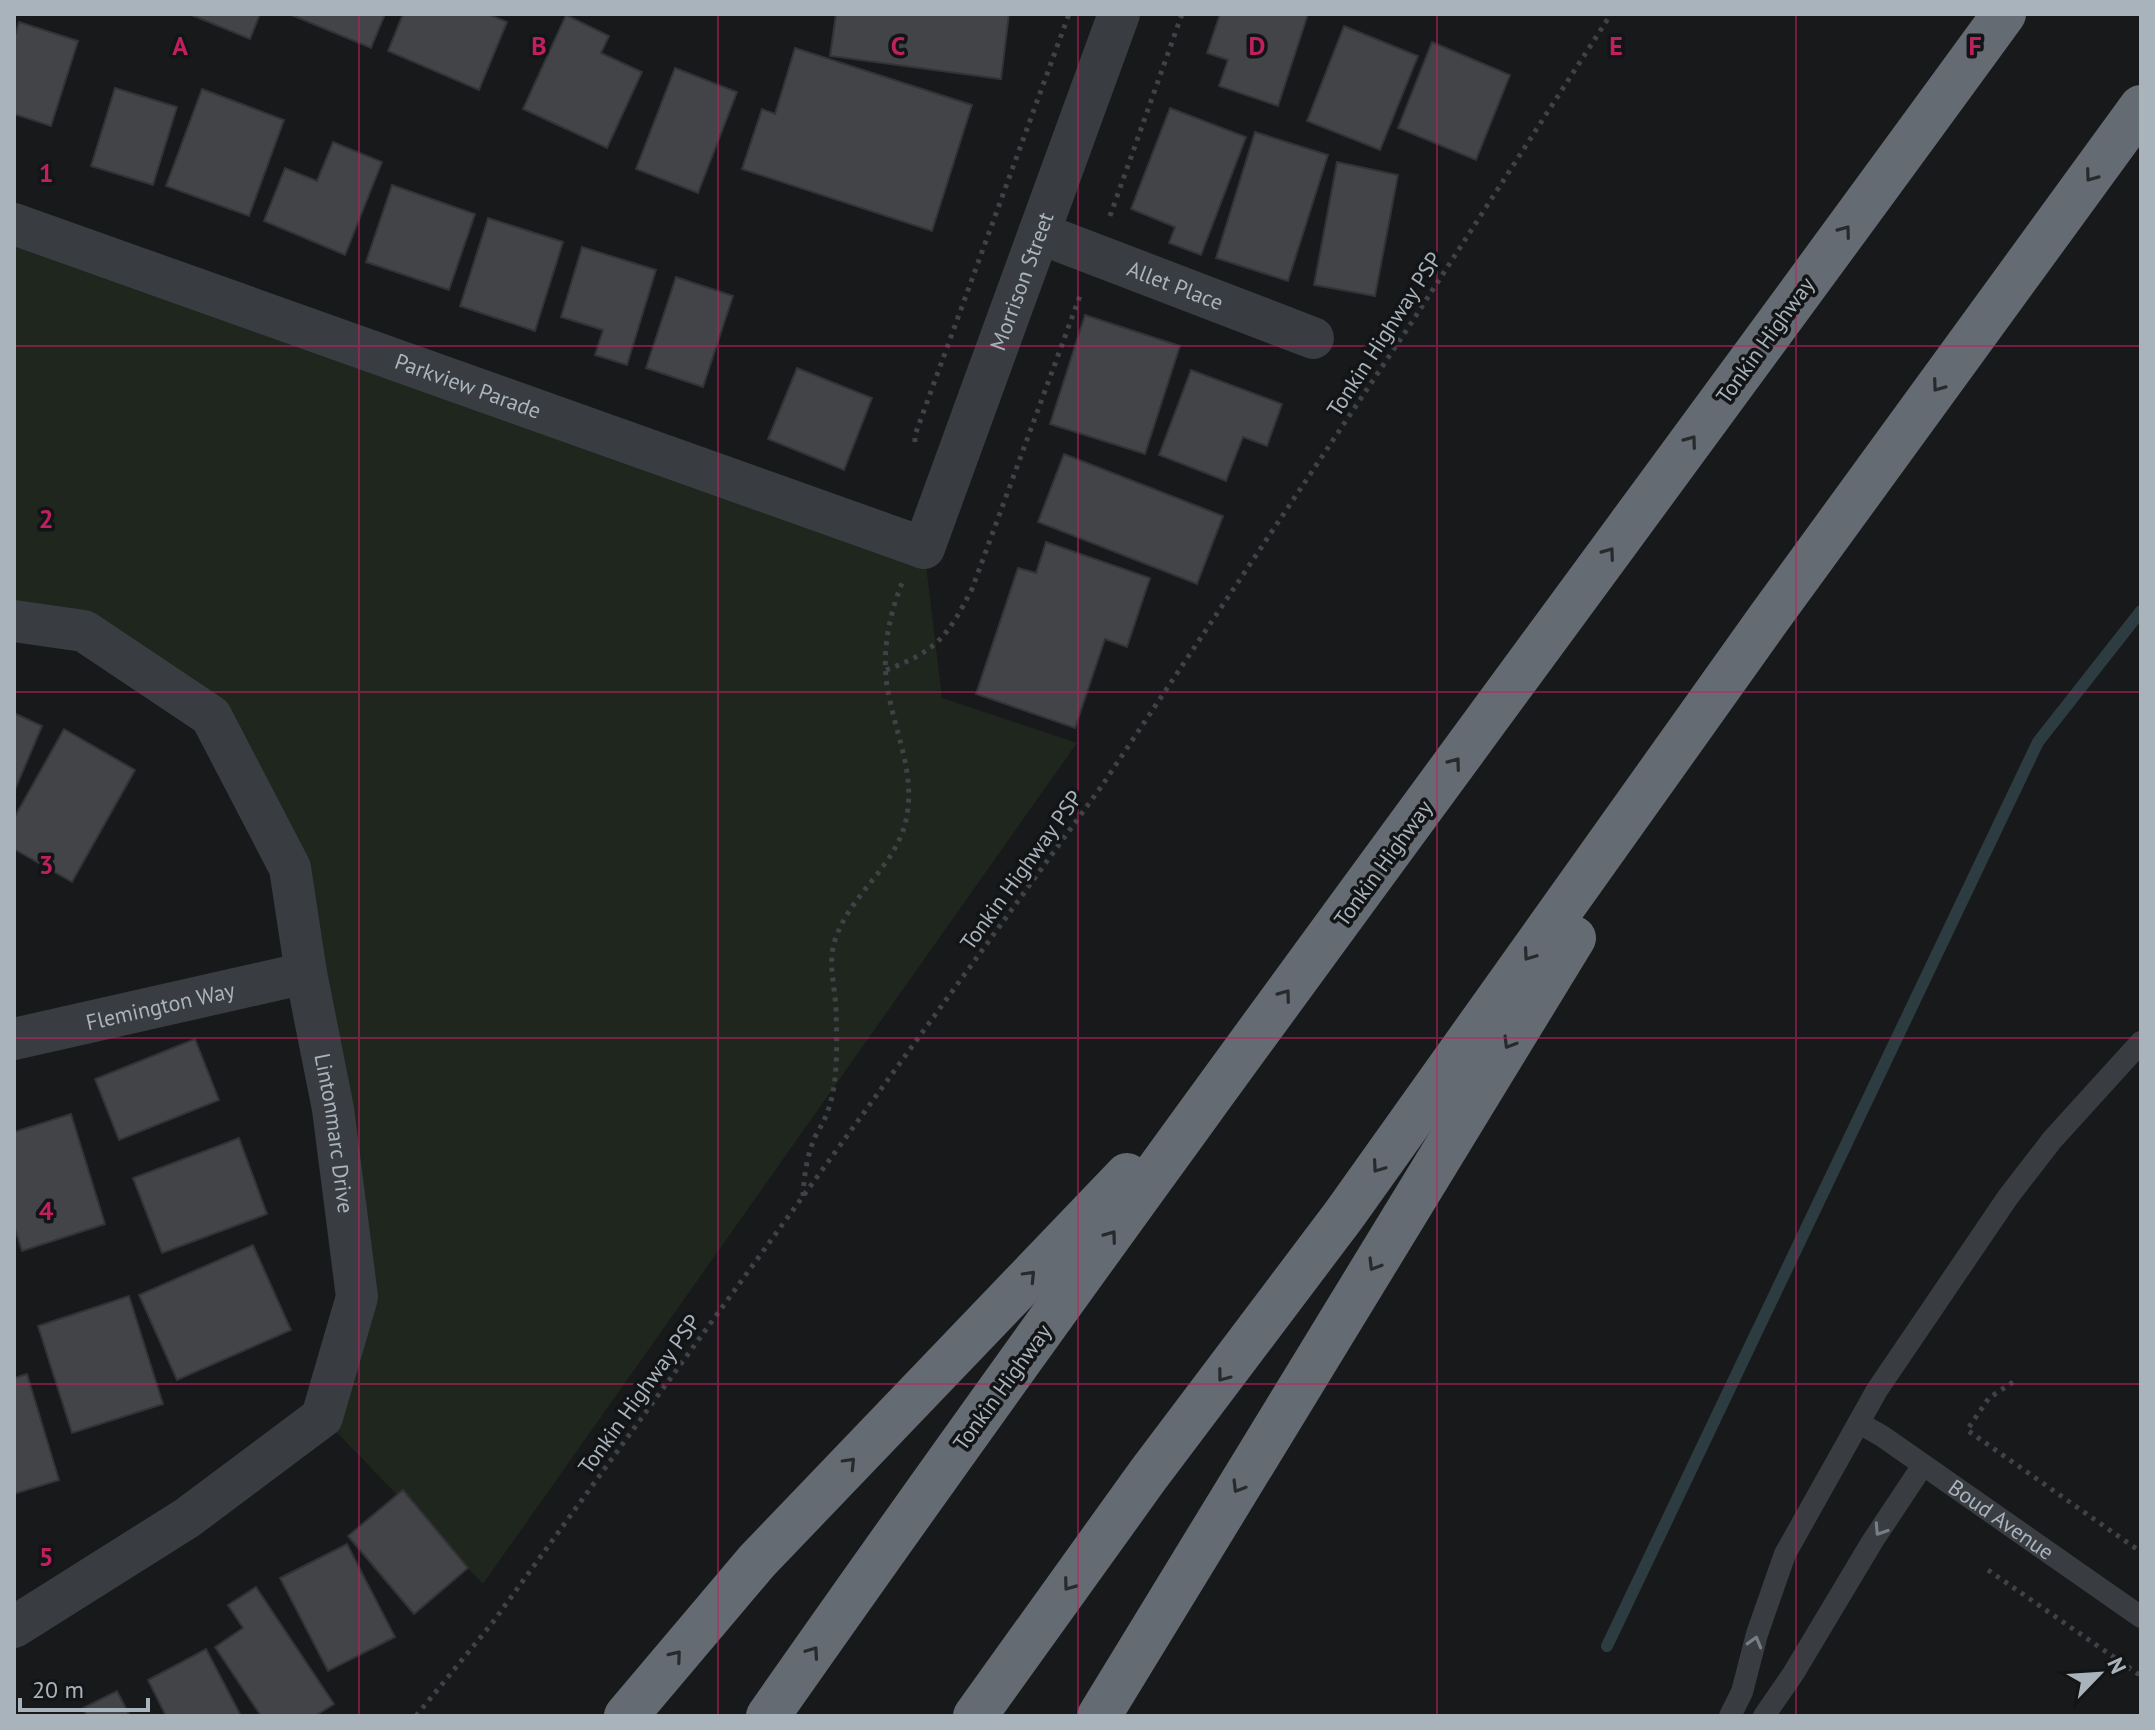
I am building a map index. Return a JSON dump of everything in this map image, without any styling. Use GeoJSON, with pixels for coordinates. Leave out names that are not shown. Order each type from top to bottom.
{"type":"FeatureCollection","features":[{"type":"Feature","properties":{"kind":"highway","name":"Tonkin Highway"},"geometry":{"type":"LineString","coordinates":[[768,1716],[1239,1058],[2004,14]]}},
{"type":"Feature","properties":{"kind":"highway"},"geometry":{"type":"LineString","coordinates":[[975,1716],[1148,1475],[1344,1215],[1769,618],[2141,107]]}},
{"type":"Feature","properties":{"kind":"highway"},"geometry":{"type":"LineString","coordinates":[[1099,1716],[1769,618]]}},
{"type":"Feature","properties":{"kind":"highway"},"geometry":{"type":"LineString","coordinates":[[626,1716],[757,1561],[1239,1058]]}},
{"type":"Feature","properties":{"kind":"street","name":"Morrison Street"},"geometry":{"type":"LineString","coordinates":[[924,548],[1119,14]]}},
{"type":"Feature","properties":{"kind":"street","name":"Parkview Parade"},"geometry":{"type":"LineString","coordinates":[[14,224],[924,548]]}},
{"type":"Feature","properties":{"kind":"street","name":"Allet Place"},"geometry":{"type":"LineString","coordinates":[[1039,233],[1313,338]]}},
{"type":"Feature","properties":{"kind":"street","name":"Lintonmarc Drive"},"geometry":{"type":"LineString","coordinates":[[14,621],[84,631],[211,716],[290,868],[306,973],[333,1109],[357,1297],[322,1417],[187,1518],[14,1627]]}},
{"type":"Feature","properties":{"kind":"street","name":"Flemington Way"},"geometry":{"type":"LineString","coordinates":[[14,1039],[306,973]]}},
{"type":"Feature","properties":{"kind":"lane"},"geometry":{"type":"LineString","coordinates":[[1730,1716],[1742,1692],[1757,1634],[1785,1554],[1877,1390],[2008,1197],[2052,1140],[2141,1042]]}},
{"type":"Feature","properties":{"kind":"lane","name":"Boud Avenue"},"geometry":{"type":"LineString","coordinates":[[1859,1423],[2141,1617]]}},
{"type":"Feature","properties":{"kind":"lane"},"geometry":{"type":"LineString","coordinates":[[1764,1716],[1923,1465]]}},
{"type":"Feature","properties":{"kind":"path"},"geometry":{"type":"LineString","coordinates":[[886,670],[915,658],[946,636],[972,589],[1182,14]]}},
{"type":"Feature","properties":{"kind":"path","name":"Tonkin Highway PSP"},"geometry":{"type":"LineString","coordinates":[[416,1716],[493,1622],[1101,787],[1416,315],[1611,14]]}},
{"type":"Feature","properties":{"kind":"path"},"geometry":{"type":"LineString","coordinates":[[803,1196],[804,1173],[814,1139],[832,1100],[836,1012],[831,969],[835,941],[849,911],[888,860],[907,816],[909,789],[903,746],[889,700],[885,654],[891,610],[904,580],[924,548]]}},
{"type":"Feature","properties":{"kind":"path"},"geometry":{"type":"LineString","coordinates":[[2013,1382],[1989,1398],[1967,1430],[2141,1552]]}},
{"type":"Feature","properties":{"kind":"path"},"geometry":{"type":"LineString","coordinates":[[1988,1570],[2141,1676]]}},
{"type":"Feature","properties":{"kind":"shaded area"},"geometry":{"type":"Polygon","coordinates":[[[14,224],[924,548],[942,698],[1077,743],[483,1584],[322,1417],[357,1297],[290,867],[211,715],[84,631],[14,621],[14,224]]]}},
{"type":"Feature","properties":{"kind":"building"},"geometry":{"type":"Polygon","coordinates":[[[189,14],[260,14],[250,39],[189,14]]]}},
{"type":"Feature","properties":{"kind":"building"},"geometry":{"type":"Polygon","coordinates":[[[289,14],[385,14],[371,48],[289,14]]]}},
{"type":"Feature","properties":{"kind":"building"},"geometry":{"type":"Polygon","coordinates":[[[403,14],[488,14],[507,22],[479,90],[388,51],[403,14]]]}},
{"type":"Feature","properties":{"kind":"building"},"geometry":{"type":"Polygon","coordinates":[[[836,14],[1009,14],[1001,79],[830,56],[836,14]]]}},
{"type":"Feature","properties":{"kind":"building"},"geometry":{"type":"Polygon","coordinates":[[[1220,14],[1308,14],[1278,106],[1219,86],[1228,60],[1207,53],[1220,14]]]}},
{"type":"Feature","properties":{"kind":"building"},"geometry":{"type":"Polygon","coordinates":[[[566,15],[609,36],[601,53],[642,72],[607,148],[523,109],[566,15]]]}},
{"type":"Feature","properties":{"kind":"building"},"geometry":{"type":"Polygon","coordinates":[[[19,22],[78,41],[51,126],[14,114],[14,39],[19,22]]]}},
{"type":"Feature","properties":{"kind":"building"},"geometry":{"type":"Polygon","coordinates":[[[1344,26],[1418,56],[1380,150],[1307,121],[1344,26]]]}},
{"type":"Feature","properties":{"kind":"building"},"geometry":{"type":"Polygon","coordinates":[[[1432,42],[1510,75],[1476,160],[1398,128],[1432,42]]]}},
{"type":"Feature","properties":{"kind":"building"},"geometry":{"type":"Polygon","coordinates":[[[795,48],[972,105],[932,231],[742,169],[762,109],[775,114],[795,48]]]}},
{"type":"Feature","properties":{"kind":"building"},"geometry":{"type":"Polygon","coordinates":[[[675,68],[737,92],[698,193],[636,169],[675,68]]]}},
{"type":"Feature","properties":{"kind":"building"},"geometry":{"type":"Polygon","coordinates":[[[115,88],[177,107],[153,185],[91,166],[115,88]]]}},
{"type":"Feature","properties":{"kind":"building"},"geometry":{"type":"Polygon","coordinates":[[[202,89],[284,120],[249,216],[166,186],[202,89]]]}},
{"type":"Feature","properties":{"kind":"building"},"geometry":{"type":"Polygon","coordinates":[[[1170,108],[1246,137],[1201,255],[1169,243],[1175,227],[1131,209],[1170,108]]]}},
{"type":"Feature","properties":{"kind":"building"},"geometry":{"type":"Polygon","coordinates":[[[1255,132],[1328,155],[1288,281],[1216,258],[1255,132]]]}},
{"type":"Feature","properties":{"kind":"building"},"geometry":{"type":"Polygon","coordinates":[[[333,142],[382,162],[345,255],[264,221],[285,168],[317,181],[333,142]]]}},
{"type":"Feature","properties":{"kind":"building"},"geometry":{"type":"Polygon","coordinates":[[[1337,162],[1398,175],[1375,296],[1314,285],[1337,162]]]}},
{"type":"Feature","properties":{"kind":"building"},"geometry":{"type":"Polygon","coordinates":[[[392,185],[475,214],[449,290],[366,262],[392,185]]]}},
{"type":"Feature","properties":{"kind":"building"},"geometry":{"type":"Polygon","coordinates":[[[488,218],[563,242],[535,331],[460,306],[488,218]]]}},
{"type":"Feature","properties":{"kind":"building"},"geometry":{"type":"Polygon","coordinates":[[[582,247],[656,270],[627,365],[595,355],[603,330],[561,317],[582,247]]]}},
{"type":"Feature","properties":{"kind":"building"},"geometry":{"type":"Polygon","coordinates":[[[676,277],[733,296],[703,387],[646,368],[676,277]]]}},
{"type":"Feature","properties":{"kind":"building"},"geometry":{"type":"Polygon","coordinates":[[[1085,315],[1180,346],[1145,454],[1050,424],[1085,315]]]}},
{"type":"Feature","properties":{"kind":"building"},"geometry":{"type":"Polygon","coordinates":[[[797,368],[872,398],[844,470],[768,439],[797,368]]]}},
{"type":"Feature","properties":{"kind":"building"},"geometry":{"type":"Polygon","coordinates":[[[1191,370],[1282,404],[1267,446],[1243,437],[1226,481],[1159,455],[1191,370]]]}},
{"type":"Feature","properties":{"kind":"building"},"geometry":{"type":"Polygon","coordinates":[[[1064,454],[1223,516],[1197,584],[1038,522],[1064,454]]]}},
{"type":"Feature","properties":{"kind":"building"},"geometry":{"type":"Polygon","coordinates":[[[1046,542],[1150,578],[1127,647],[1105,639],[1075,728],[976,694],[1018,568],[1036,573],[1046,542]]]}},
{"type":"Feature","properties":{"kind":"building"},"geometry":{"type":"Polygon","coordinates":[[[14,713],[42,726],[14,792],[14,713]]]}},
{"type":"Feature","properties":{"kind":"building"},"geometry":{"type":"Polygon","coordinates":[[[64,729],[135,770],[72,882],[14,849],[14,818],[64,729]]]}},
{"type":"Feature","properties":{"kind":"building"},"geometry":{"type":"Polygon","coordinates":[[[195,1039],[219,1100],[119,1140],[95,1079],[195,1039]]]}},
{"type":"Feature","properties":{"kind":"building"},"geometry":{"type":"Polygon","coordinates":[[[71,1114],[105,1224],[22,1251],[14,1226],[14,1132],[71,1114]]]}},
{"type":"Feature","properties":{"kind":"building"},"geometry":{"type":"Polygon","coordinates":[[[239,1138],[267,1214],[162,1253],[133,1178],[239,1138]]]}},
{"type":"Feature","properties":{"kind":"building"},"geometry":{"type":"Polygon","coordinates":[[[253,1245],[291,1330],[177,1380],[139,1295],[253,1245]]]}},
{"type":"Feature","properties":{"kind":"building"},"geometry":{"type":"Polygon","coordinates":[[[129,1296],[163,1404],[72,1433],[38,1326],[129,1296]]]}},
{"type":"Feature","properties":{"kind":"building"},"geometry":{"type":"Polygon","coordinates":[[[27,1374],[59,1480],[14,1494],[14,1378],[27,1374]]]}},
{"type":"Feature","properties":{"kind":"building"},"geometry":{"type":"Polygon","coordinates":[[[403,1490],[468,1568],[414,1614],[348,1536],[403,1490]]]}},
{"type":"Feature","properties":{"kind":"building"},"geometry":{"type":"Polygon","coordinates":[[[347,1544],[395,1637],[328,1671],[280,1578],[347,1544]]]}},
{"type":"Feature","properties":{"kind":"building"},"geometry":{"type":"Polygon","coordinates":[[[256,1587],[334,1704],[315,1716],[261,1716],[215,1647],[243,1628],[228,1605],[256,1587]]]}},
{"type":"Feature","properties":{"kind":"building"},"geometry":{"type":"Polygon","coordinates":[[[206,1649],[241,1716],[166,1716],[148,1680],[206,1649]]]}},
{"type":"Feature","properties":{"kind":"building"},"geometry":{"type":"Polygon","coordinates":[[[117,1691],[130,1716],[87,1716],[83,1708],[117,1691]]]}},
{"type":"Feature","properties":{"kind":"waterway"},"geometry":{"type":"LineString","coordinates":[[1607,1646],[2038,742],[2141,611]]}}]}
